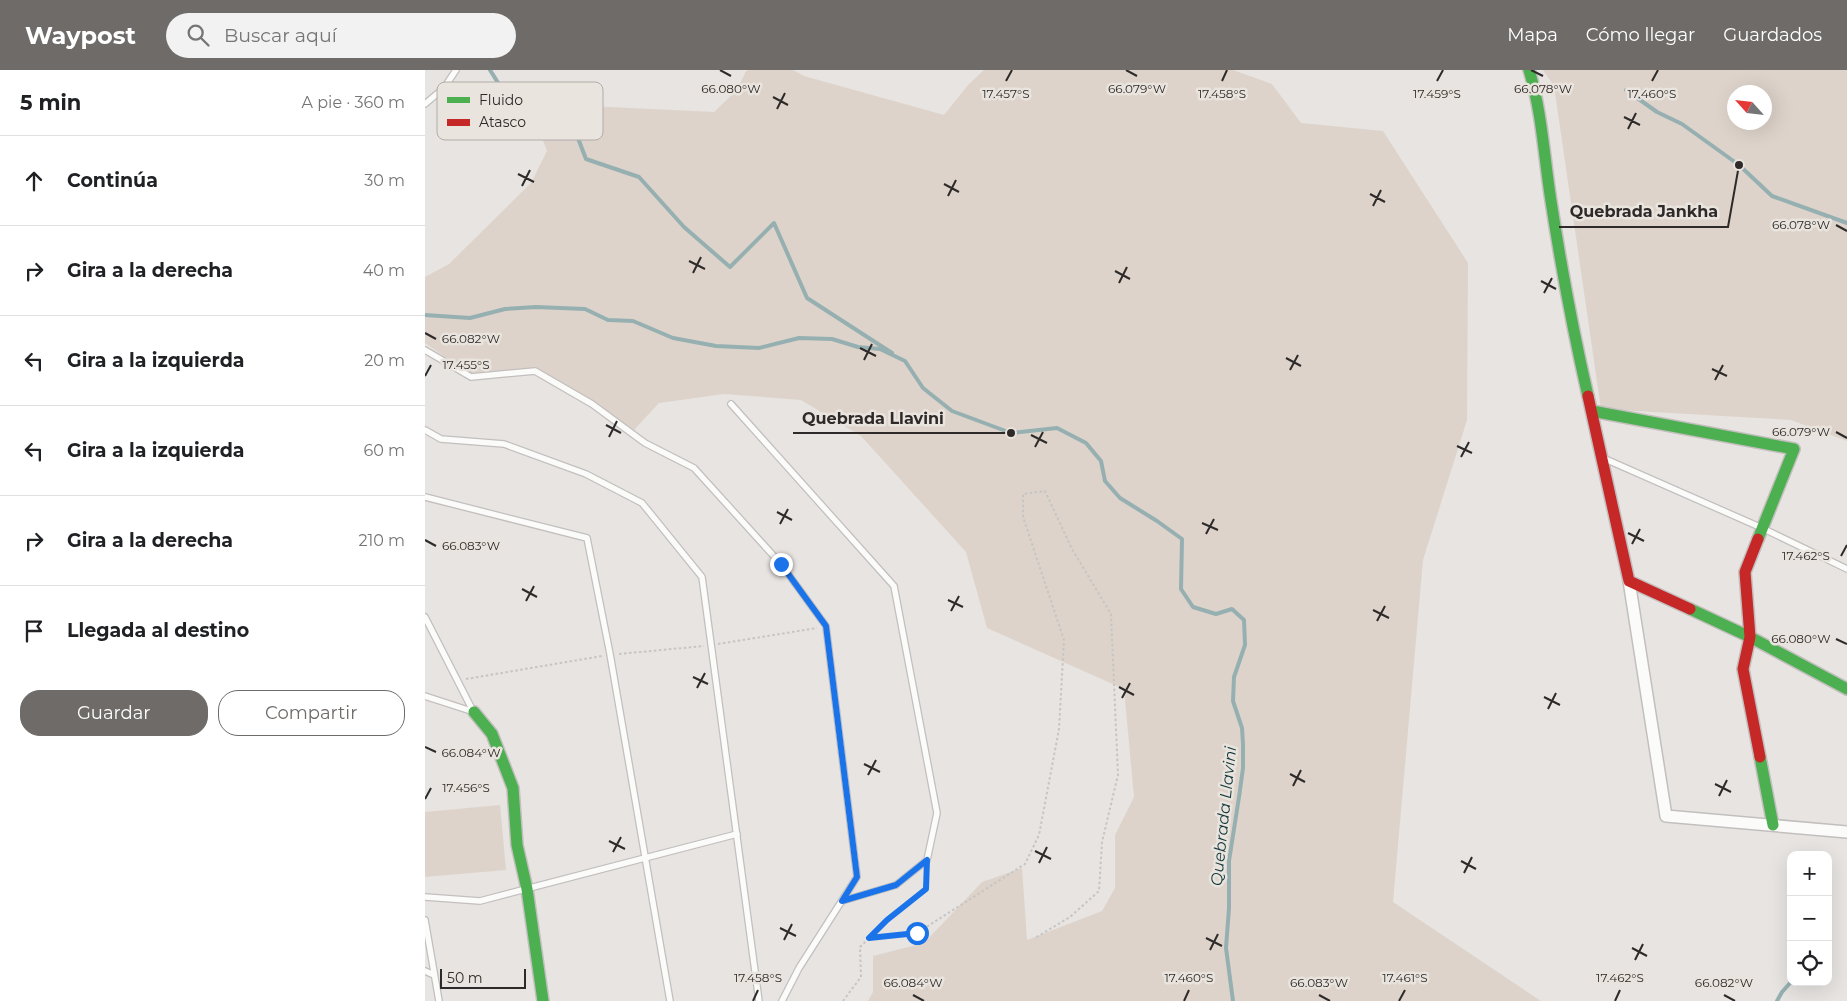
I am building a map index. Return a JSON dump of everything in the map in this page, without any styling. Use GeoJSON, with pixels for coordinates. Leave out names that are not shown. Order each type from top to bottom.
{"type":"FeatureCollection","features":[{"type":"Feature","properties":{"kind":"street"},"geometry":{"type":"LineString","coordinates":[[1529,70],[1536,93],[1551,202],[1579,359],[1629,581],[1666,816],[1847,832]]}},
{"type":"Feature","properties":{"kind":"street"},"geometry":{"type":"LineString","coordinates":[[1592,411],[1794,449],[1745,572],[1750,636],[1743,669],[1773,825]]}},
{"type":"Feature","properties":{"kind":"street"},"geometry":{"type":"LineString","coordinates":[[1629,581],[1750,636],[1847,689]]}},
{"type":"Feature","properties":{"kind":"street"},"geometry":{"type":"LineString","coordinates":[[474,712],[492,734],[513,788],[517,845],[527,889],[543,1001]]}},
{"type":"Feature","properties":{"kind":"lane"},"geometry":{"type":"LineString","coordinates":[[448,82],[456,70]]}},
{"type":"Feature","properties":{"kind":"lane"},"geometry":{"type":"LineString","coordinates":[[425,104],[437,94]]}},
{"type":"Feature","properties":{"kind":"lane"},"geometry":{"type":"LineString","coordinates":[[425,350],[471,376],[535,371],[592,404],[645,443],[694,468],[781,564],[826,626],[857,877],[799,968],[782,1001]]}},
{"type":"Feature","properties":{"kind":"lane"},"geometry":{"type":"LineString","coordinates":[[731,404],[894,586],[937,813],[927,860],[896,885],[842,901]]}},
{"type":"Feature","properties":{"kind":"lane"},"geometry":{"type":"LineString","coordinates":[[425,430],[441,439],[504,444],[586,474],[642,503],[702,576],[759,1001]]}},
{"type":"Feature","properties":{"kind":"lane"},"geometry":{"type":"LineString","coordinates":[[1602,458],[1762,528],[1847,570]]}},
{"type":"Feature","properties":{"kind":"lane"},"geometry":{"type":"LineString","coordinates":[[425,497],[587,538],[610,654],[670,1001]]}},
{"type":"Feature","properties":{"kind":"lane"},"geometry":{"type":"LineString","coordinates":[[425,617],[456,681],[474,712]]}},
{"type":"Feature","properties":{"kind":"lane"},"geometry":{"type":"LineString","coordinates":[[425,696],[474,712]]}},
{"type":"Feature","properties":{"kind":"lane"},"geometry":{"type":"LineString","coordinates":[[425,897],[480,901],[737,834]]}},
{"type":"Feature","properties":{"kind":"lane"},"geometry":{"type":"LineString","coordinates":[[425,920],[439,1001]]}},
{"type":"Feature","properties":{"kind":"lane"},"geometry":{"type":"LineString","coordinates":[[425,971],[435,975]]}},
{"type":"Feature","properties":{"kind":"path"},"geometry":{"type":"LineString","coordinates":[[869,938],[917,933],[1025,864],[1039,835],[1059,729],[1064,640],[1023,517],[1023,494],[1045,491],[1072,549],[1111,614],[1118,775],[1102,842],[1099,891],[1070,917],[1035,938]]}},
{"type":"Feature","properties":{"kind":"path"},"geometry":{"type":"LineString","coordinates":[[456,681],[610,654],[711,645],[826,626]]}},
{"type":"Feature","properties":{"kind":"path"},"geometry":{"type":"LineString","coordinates":[[843,1001],[861,977],[860,947],[887,920],[926,889],[927,860]]}},
{"type":"Feature","properties":{"kind":"shaded area"},"geometry":{"type":"Polygon","coordinates":[[[793,70],[804,76],[944,115],[969,84],[984,70],[1233,70],[1272,84],[1301,123],[1383,131],[1468,263],[1467,420],[1423,560],[1393,902],[1541,1001],[868,1001],[873,992],[873,956],[924,943],[982,882],[1022,868],[1027,940],[1102,911],[1115,888],[1115,835],[1134,797],[1124,689],[987,628],[966,552],[861,436],[801,400],[724,394],[659,403],[634,430],[543,374],[468,373],[425,343],[425,277],[449,264],[531,183],[547,151],[543,140],[603,140],[603,107],[714,112],[737,90],[746,71],[793,70]]]}},
{"type":"Feature","properties":{"kind":"shaded area"},"geometry":{"type":"Polygon","coordinates":[[[1543,70],[1847,70],[1847,441],[1791,420],[1601,409],[1554,86],[1543,70]]]}},
{"type":"Feature","properties":{"kind":"shaded area"},"geometry":{"type":"Polygon","coordinates":[[[500,805],[506,870],[425,877],[425,812],[500,805]]]}},
{"type":"Feature","properties":{"kind":"waterway"},"geometry":{"type":"LineString","coordinates":[[490,70],[498,82]]}},
{"type":"Feature","properties":{"kind":"waterway"},"geometry":{"type":"LineString","coordinates":[[1626,90],[1657,112],[1682,124],[1739,165],[1772,196],[1847,223]]}},
{"type":"Feature","properties":{"kind":"waterway"},"geometry":{"type":"LineString","coordinates":[[579,140],[586,159],[639,177],[684,227],[730,267],[774,223],[807,298],[892,353]]}},
{"type":"Feature","properties":{"kind":"waterway","name":"Quebrada Llavini"},"geometry":{"type":"LineString","coordinates":[[425,315],[470,318],[505,309],[536,307],[585,309],[608,320],[633,321],[673,338],[716,346],[759,348],[799,338],[832,339],[858,347],[880,349],[905,361],[923,388],[952,411],[1011,433],[1057,428],[1086,443],[1101,461],[1105,481],[1120,498],[1182,539],[1181,589],[1193,607],[1216,614],[1232,609],[1244,620],[1245,645],[1234,677],[1233,701],[1242,728],[1243,744],[1243,768],[1229,861],[1229,908],[1226,948],[1233,1001]]}},
{"type":"Feature","properties":{"kind":"waterway"},"geometry":{"type":"LineString","coordinates":[[1777,1001],[1787,986]]}},
{"type":"Feature","properties":{"kind":"traffic: fast"},"geometry":{"type":"LineString","coordinates":[[1529,70],[1540,118],[1563,274],[1588,396]]}},
{"type":"Feature","properties":{"kind":"traffic: fast"},"geometry":{"type":"LineString","coordinates":[[1592,411],[1794,449],[1758,539]]}},
{"type":"Feature","properties":{"kind":"traffic: fast"},"geometry":{"type":"LineString","coordinates":[[1690,609],[1750,637],[1847,689]]}},
{"type":"Feature","properties":{"kind":"traffic: fast"},"geometry":{"type":"LineString","coordinates":[[474,712],[492,734],[513,788],[517,845],[527,889],[543,1001]]}},
{"type":"Feature","properties":{"kind":"traffic: fast"},"geometry":{"type":"LineString","coordinates":[[1760,757],[1773,825]]}},
{"type":"Feature","properties":{"kind":"traffic: jam"},"geometry":{"type":"LineString","coordinates":[[1588,396],[1629,581],[1690,609]]}},
{"type":"Feature","properties":{"kind":"traffic: jam"},"geometry":{"type":"LineString","coordinates":[[1758,539],[1745,572],[1750,637],[1743,669],[1760,757]]}},
{"type":"Feature","properties":{"kind":"place","name":"Quebrada Jankha"},"geometry":{"type":"Point","coordinates":[1739,165]}},
{"type":"Feature","properties":{"kind":"place","name":"Quebrada Llavini"},"geometry":{"type":"Point","coordinates":[1011,433]}},
{"type":"Feature","properties":{"kind":"route"},"geometry":{"type":"LineString","coordinates":[[781,564],[826,626],[857,877],[842,901],[896,885],[927,860],[926,889],[887,920],[869,938],[917,933]]}}]}
